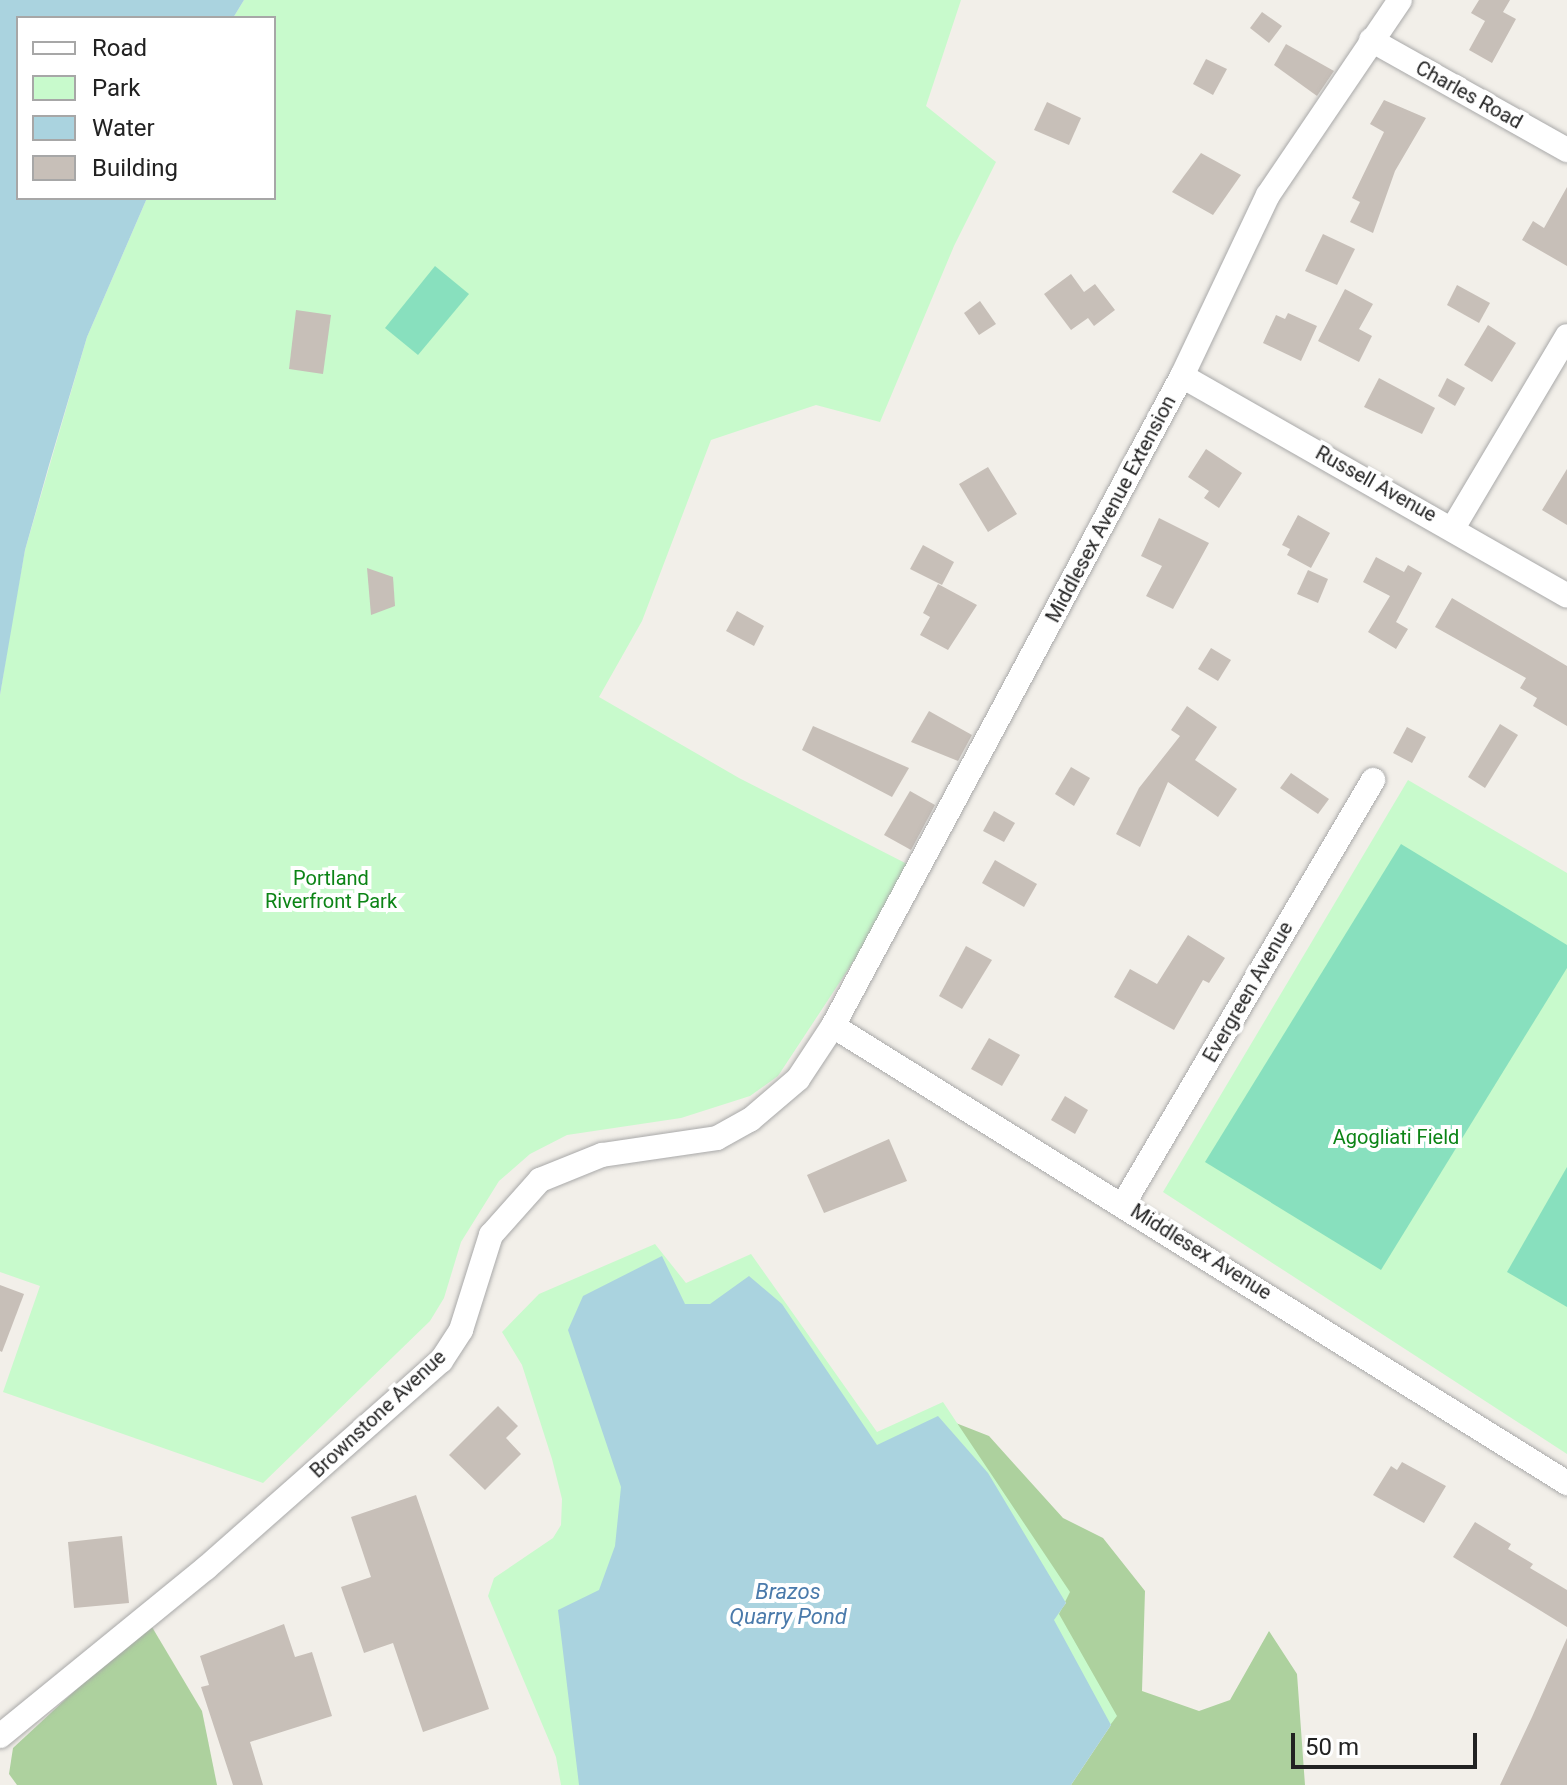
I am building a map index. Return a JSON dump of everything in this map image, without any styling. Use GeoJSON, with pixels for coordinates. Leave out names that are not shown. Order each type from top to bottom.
{"type":"FeatureCollection","features":[{"type":"Feature","properties":{"kind":"street","name":"Middlesex Avenue Extension"},"geometry":{"type":"LineString","coordinates":[[833,1026],[1182,376],[1268,195],[1400,0]]}},
{"type":"Feature","properties":{"kind":"street","name":"Charles Road"},"geometry":{"type":"LineString","coordinates":[[1371,40],[1567,150]]}},
{"type":"Feature","properties":{"kind":"street"},"geometry":{"type":"LineString","coordinates":[[1453,528],[1567,336]]}},
{"type":"Feature","properties":{"kind":"street","name":"Russell Avenue"},"geometry":{"type":"LineString","coordinates":[[1182,376],[1453,528],[1567,596]]}},
{"type":"Feature","properties":{"kind":"street","name":"Evergreen Avenue"},"geometry":{"type":"LineString","coordinates":[[1124,1203],[1373,780]]}},
{"type":"Feature","properties":{"kind":"street","name":"Middlesex Avenue"},"geometry":{"type":"LineString","coordinates":[[833,1026],[1124,1203],[1567,1483]]}},
{"type":"Feature","properties":{"kind":"street","name":"Brownstone Avenue"},"geometry":{"type":"LineString","coordinates":[[0,1736],[206,1568],[441,1361],[465,1321],[491,1235],[540,1180],[602,1155],[700,1143],[734,1130],[798,1079],[833,1026]]}},
{"type":"Feature","properties":{"kind":"green space","name":"Portland Riverfront Park"},"geometry":{"type":"Polygon","coordinates":[[[244,0],[961,0],[926,106],[996,162],[954,246],[880,422],[816,405],[711,440],[642,621],[599,697],[739,778],[911,866],[882,918],[778,1076],[750,1096],[681,1118],[567,1135],[530,1154],[499,1181],[461,1242],[444,1298],[430,1321],[263,1483],[3,1392],[40,1286],[0,1272],[0,695],[25,550],[87,337],[146,200],[276,200],[276,16],[234,16],[244,0]]]}},
{"type":"Feature","properties":{"kind":"green space"},"geometry":{"type":"Polygon","coordinates":[[[435,266],[469,294],[418,355],[385,328],[435,266]]]}},
{"type":"Feature","properties":{"kind":"green space","name":"Agogliati Field"},"geometry":{"type":"Polygon","coordinates":[[[1408,780],[1567,873],[1567,1454],[1163,1192],[1408,780]]]}},
{"type":"Feature","properties":{"kind":"green space"},"geometry":{"type":"Polygon","coordinates":[[[1401,844],[1567,945],[1567,968],[1381,1270],[1205,1162],[1401,844]]]}},
{"type":"Feature","properties":{"kind":"green space"},"geometry":{"type":"Polygon","coordinates":[[[1567,1167],[1567,1307],[1507,1272],[1567,1167]]]}},
{"type":"Feature","properties":{"kind":"green space","name":"Brazos Quarry Pond"},"geometry":{"type":"Polygon","coordinates":[[[655,1244],[686,1283],[751,1254],[877,1432],[943,1402],[1070,1592],[1059,1614],[1117,1716],[1065,1785],[561,1785],[556,1757],[488,1596],[494,1578],[553,1538],[561,1525],[562,1499],[552,1459],[522,1365],[502,1332],[539,1294],[655,1244]]]}},
{"type":"Feature","properties":{"kind":"green space"},"geometry":{"type":"Polygon","coordinates":[[[938,1416],[989,1436],[1063,1518],[1103,1538],[1145,1591],[1142,1691],[1199,1711],[1230,1700],[1269,1631],[1297,1674],[1305,1785],[1071,1785],[1111,1725],[1054,1619],[1066,1603],[988,1473],[938,1416]]]}},
{"type":"Feature","properties":{"kind":"green space"},"geometry":{"type":"Polygon","coordinates":[[[149,1622],[202,1711],[217,1785],[17,1785],[9,1774],[13,1748],[149,1622]]]}},
{"type":"Feature","properties":{"kind":"water"},"geometry":{"type":"Polygon","coordinates":[[[0,0],[244,0],[234,16],[16,16],[16,200],[146,200],[87,337],[49,465],[25,550],[0,695],[0,0]]]}},
{"type":"Feature","properties":{"kind":"water","name":"Brazos Quarry Pond"},"geometry":{"type":"Polygon","coordinates":[[[662,1256],[685,1304],[710,1304],[749,1276],[782,1304],[877,1445],[938,1416],[988,1473],[1066,1603],[1054,1620],[1111,1725],[1071,1785],[579,1785],[558,1610],[599,1590],[615,1546],[621,1487],[568,1330],[583,1296],[662,1256]]]}},
{"type":"Feature","properties":{"kind":"building"},"geometry":{"type":"Polygon","coordinates":[[[1479,0],[1510,0],[1503,12],[1516,19],[1492,63],[1469,50],[1485,21],[1471,13],[1479,0]]]}},
{"type":"Feature","properties":{"kind":"building"},"geometry":{"type":"Polygon","coordinates":[[[1262,12],[1282,26],[1269,43],[1250,28],[1262,12]]]}},
{"type":"Feature","properties":{"kind":"building"},"geometry":{"type":"Polygon","coordinates":[[[1286,44],[1334,71],[1317,96],[1274,65],[1286,44]]]}},
{"type":"Feature","properties":{"kind":"building"},"geometry":{"type":"Polygon","coordinates":[[[1206,59],[1227,69],[1213,95],[1193,84],[1206,59]]]}},
{"type":"Feature","properties":{"kind":"building"},"geometry":{"type":"Polygon","coordinates":[[[1384,100],[1426,118],[1395,171],[1373,233],[1350,222],[1360,202],[1352,198],[1384,132],[1370,124],[1384,100]]]}},
{"type":"Feature","properties":{"kind":"building"},"geometry":{"type":"Polygon","coordinates":[[[1047,102],[1081,118],[1069,145],[1034,130],[1047,102]]]}},
{"type":"Feature","properties":{"kind":"building"},"geometry":{"type":"Polygon","coordinates":[[[1201,153],[1241,175],[1213,215],[1172,192],[1201,153]]]}},
{"type":"Feature","properties":{"kind":"building"},"geometry":{"type":"Polygon","coordinates":[[[1567,187],[1567,266],[1522,240],[1533,221],[1544,228],[1567,187]]]}},
{"type":"Feature","properties":{"kind":"building"},"geometry":{"type":"Polygon","coordinates":[[[1323,234],[1355,249],[1337,285],[1305,271],[1323,234]]]}},
{"type":"Feature","properties":{"kind":"building"},"geometry":{"type":"Polygon","coordinates":[[[1071,274],[1084,292],[1095,284],[1115,310],[1094,326],[1088,318],[1071,330],[1044,294],[1071,274]]]}},
{"type":"Feature","properties":{"kind":"building"},"geometry":{"type":"Polygon","coordinates":[[[1457,285],[1490,303],[1479,323],[1447,305],[1457,285]]]}},
{"type":"Feature","properties":{"kind":"building"},"geometry":{"type":"Polygon","coordinates":[[[1345,289],[1373,304],[1359,329],[1372,336],[1359,362],[1318,341],[1345,289]]]}},
{"type":"Feature","properties":{"kind":"building"},"geometry":{"type":"Polygon","coordinates":[[[980,301],[996,324],[979,335],[964,313],[980,301]]]}},
{"type":"Feature","properties":{"kind":"building"},"geometry":{"type":"Polygon","coordinates":[[[296,310],[331,315],[323,374],[289,369],[296,310]]]}},
{"type":"Feature","properties":{"kind":"building"},"geometry":{"type":"Polygon","coordinates":[[[1288,313],[1317,326],[1301,361],[1263,343],[1276,315],[1285,319],[1288,313]]]}},
{"type":"Feature","properties":{"kind":"building"},"geometry":{"type":"Polygon","coordinates":[[[1488,325],[1516,343],[1492,382],[1464,365],[1488,325]]]}},
{"type":"Feature","properties":{"kind":"building"},"geometry":{"type":"Polygon","coordinates":[[[1379,378],[1435,408],[1422,434],[1364,407],[1379,378]]]}},
{"type":"Feature","properties":{"kind":"building"},"geometry":{"type":"Polygon","coordinates":[[[1447,378],[1465,388],[1455,406],[1438,396],[1447,378]]]}},
{"type":"Feature","properties":{"kind":"building"},"geometry":{"type":"Polygon","coordinates":[[[1206,449],[1242,473],[1219,508],[1204,498],[1209,491],[1188,477],[1206,449]]]}},
{"type":"Feature","properties":{"kind":"building"},"geometry":{"type":"Polygon","coordinates":[[[988,467],[1017,514],[988,532],[959,484],[988,467]]]}},
{"type":"Feature","properties":{"kind":"building"},"geometry":{"type":"Polygon","coordinates":[[[1567,469],[1567,525],[1542,510],[1567,469]]]}},
{"type":"Feature","properties":{"kind":"building"},"geometry":{"type":"Polygon","coordinates":[[[1298,515],[1330,533],[1311,568],[1287,555],[1290,549],[1282,545],[1298,515]]]}},
{"type":"Feature","properties":{"kind":"building"},"geometry":{"type":"Polygon","coordinates":[[[1159,518],[1209,543],[1173,609],[1146,596],[1162,566],[1141,556],[1159,518]]]}},
{"type":"Feature","properties":{"kind":"building"},"geometry":{"type":"Polygon","coordinates":[[[923,545],[954,562],[942,585],[910,569],[923,545]]]}},
{"type":"Feature","properties":{"kind":"building"},"geometry":{"type":"Polygon","coordinates":[[[1376,557],[1404,572],[1408,565],[1422,573],[1396,622],[1408,629],[1396,649],[1368,632],[1390,596],[1363,582],[1376,557]]]}},
{"type":"Feature","properties":{"kind":"building"},"geometry":{"type":"Polygon","coordinates":[[[367,568],[393,577],[395,606],[371,615],[367,568]]]}},
{"type":"Feature","properties":{"kind":"building"},"geometry":{"type":"Polygon","coordinates":[[[1308,570],[1328,579],[1318,603],[1297,594],[1308,570]]]}},
{"type":"Feature","properties":{"kind":"building"},"geometry":{"type":"Polygon","coordinates":[[[938,584],[977,605],[948,650],[920,635],[930,617],[923,613],[938,584]]]}},
{"type":"Feature","properties":{"kind":"building"},"geometry":{"type":"Polygon","coordinates":[[[1452,598],[1567,666],[1567,726],[1533,706],[1537,698],[1520,688],[1526,678],[1435,627],[1452,598]]]}},
{"type":"Feature","properties":{"kind":"building"},"geometry":{"type":"Polygon","coordinates":[[[737,611],[764,626],[754,646],[726,631],[737,611]]]}},
{"type":"Feature","properties":{"kind":"building"},"geometry":{"type":"Polygon","coordinates":[[[1211,648],[1231,660],[1218,681],[1198,669],[1211,648]]]}},
{"type":"Feature","properties":{"kind":"building"},"geometry":{"type":"Polygon","coordinates":[[[1187,706],[1217,727],[1195,760],[1237,789],[1218,817],[1168,782],[1140,847],[1116,834],[1139,788],[1180,736],[1171,730],[1187,706]]]}},
{"type":"Feature","properties":{"kind":"building"},"geometry":{"type":"Polygon","coordinates":[[[929,711],[972,735],[958,761],[911,742],[929,711]]]}},
{"type":"Feature","properties":{"kind":"building"},"geometry":{"type":"Polygon","coordinates":[[[1500,724],[1518,735],[1485,788],[1468,777],[1500,724]]]}},
{"type":"Feature","properties":{"kind":"building"},"geometry":{"type":"Polygon","coordinates":[[[813,726],[909,768],[892,797],[802,750],[813,726]]]}},
{"type":"Feature","properties":{"kind":"building"},"geometry":{"type":"Polygon","coordinates":[[[1407,727],[1426,737],[1412,763],[1393,753],[1407,727]]]}},
{"type":"Feature","properties":{"kind":"building"},"geometry":{"type":"Polygon","coordinates":[[[1071,767],[1090,778],[1074,806],[1055,794],[1071,767]]]}},
{"type":"Feature","properties":{"kind":"building"},"geometry":{"type":"Polygon","coordinates":[[[1291,773],[1329,799],[1318,814],[1280,788],[1291,773]]]}},
{"type":"Feature","properties":{"kind":"building"},"geometry":{"type":"Polygon","coordinates":[[[910,791],[935,805],[911,850],[884,835],[910,791]]]}},
{"type":"Feature","properties":{"kind":"building"},"geometry":{"type":"Polygon","coordinates":[[[994,811],[1015,823],[1004,842],[983,831],[994,811]]]}},
{"type":"Feature","properties":{"kind":"building"},"geometry":{"type":"Polygon","coordinates":[[[995,860],[1037,884],[1024,907],[982,883],[995,860]]]}},
{"type":"Feature","properties":{"kind":"building"},"geometry":{"type":"Polygon","coordinates":[[[1188,935],[1225,958],[1209,983],[1203,980],[1174,1030],[1114,997],[1130,969],[1157,984],[1188,935]]]}},
{"type":"Feature","properties":{"kind":"building"},"geometry":{"type":"Polygon","coordinates":[[[966,946],[992,960],[962,1009],[939,996],[966,946]]]}},
{"type":"Feature","properties":{"kind":"building"},"geometry":{"type":"Polygon","coordinates":[[[989,1038],[1020,1055],[1002,1086],[971,1069],[989,1038]]]}},
{"type":"Feature","properties":{"kind":"building"},"geometry":{"type":"Polygon","coordinates":[[[1065,1096],[1088,1110],[1075,1134],[1051,1120],[1065,1096]]]}},
{"type":"Feature","properties":{"kind":"building"},"geometry":{"type":"Polygon","coordinates":[[[889,1139],[907,1181],[824,1213],[807,1175],[889,1139]]]}},
{"type":"Feature","properties":{"kind":"building"},"geometry":{"type":"Polygon","coordinates":[[[0,1285],[24,1294],[2,1352],[0,1351],[0,1285]]]}},
{"type":"Feature","properties":{"kind":"building"},"geometry":{"type":"Polygon","coordinates":[[[498,1406],[518,1426],[506,1438],[521,1454],[485,1490],[449,1455],[498,1406]]]}},
{"type":"Feature","properties":{"kind":"building"},"geometry":{"type":"Polygon","coordinates":[[[1402,1462],[1446,1486],[1424,1523],[1373,1495],[1391,1466],[1397,1470],[1402,1462]]]}},
{"type":"Feature","properties":{"kind":"building"},"geometry":{"type":"Polygon","coordinates":[[[416,1495],[489,1709],[423,1732],[393,1643],[364,1653],[341,1587],[371,1577],[351,1517],[416,1495]]]}},
{"type":"Feature","properties":{"kind":"building"},"geometry":{"type":"Polygon","coordinates":[[[1475,1522],[1511,1544],[1508,1549],[1533,1564],[1530,1568],[1567,1590],[1567,1627],[1453,1557],[1475,1522]]]}},
{"type":"Feature","properties":{"kind":"building"},"geometry":{"type":"Polygon","coordinates":[[[122,1536],[129,1603],[74,1608],[68,1542],[122,1536]]]}},
{"type":"Feature","properties":{"kind":"building"},"geometry":{"type":"Polygon","coordinates":[[[284,1624],[295,1657],[312,1652],[332,1716],[250,1742],[263,1785],[233,1785],[201,1687],[209,1685],[200,1656],[284,1624]]]}},
{"type":"Feature","properties":{"kind":"building"},"geometry":{"type":"Polygon","coordinates":[[[1567,1638],[1567,1785],[1500,1785],[1532,1717],[1567,1638]]]}}]}
